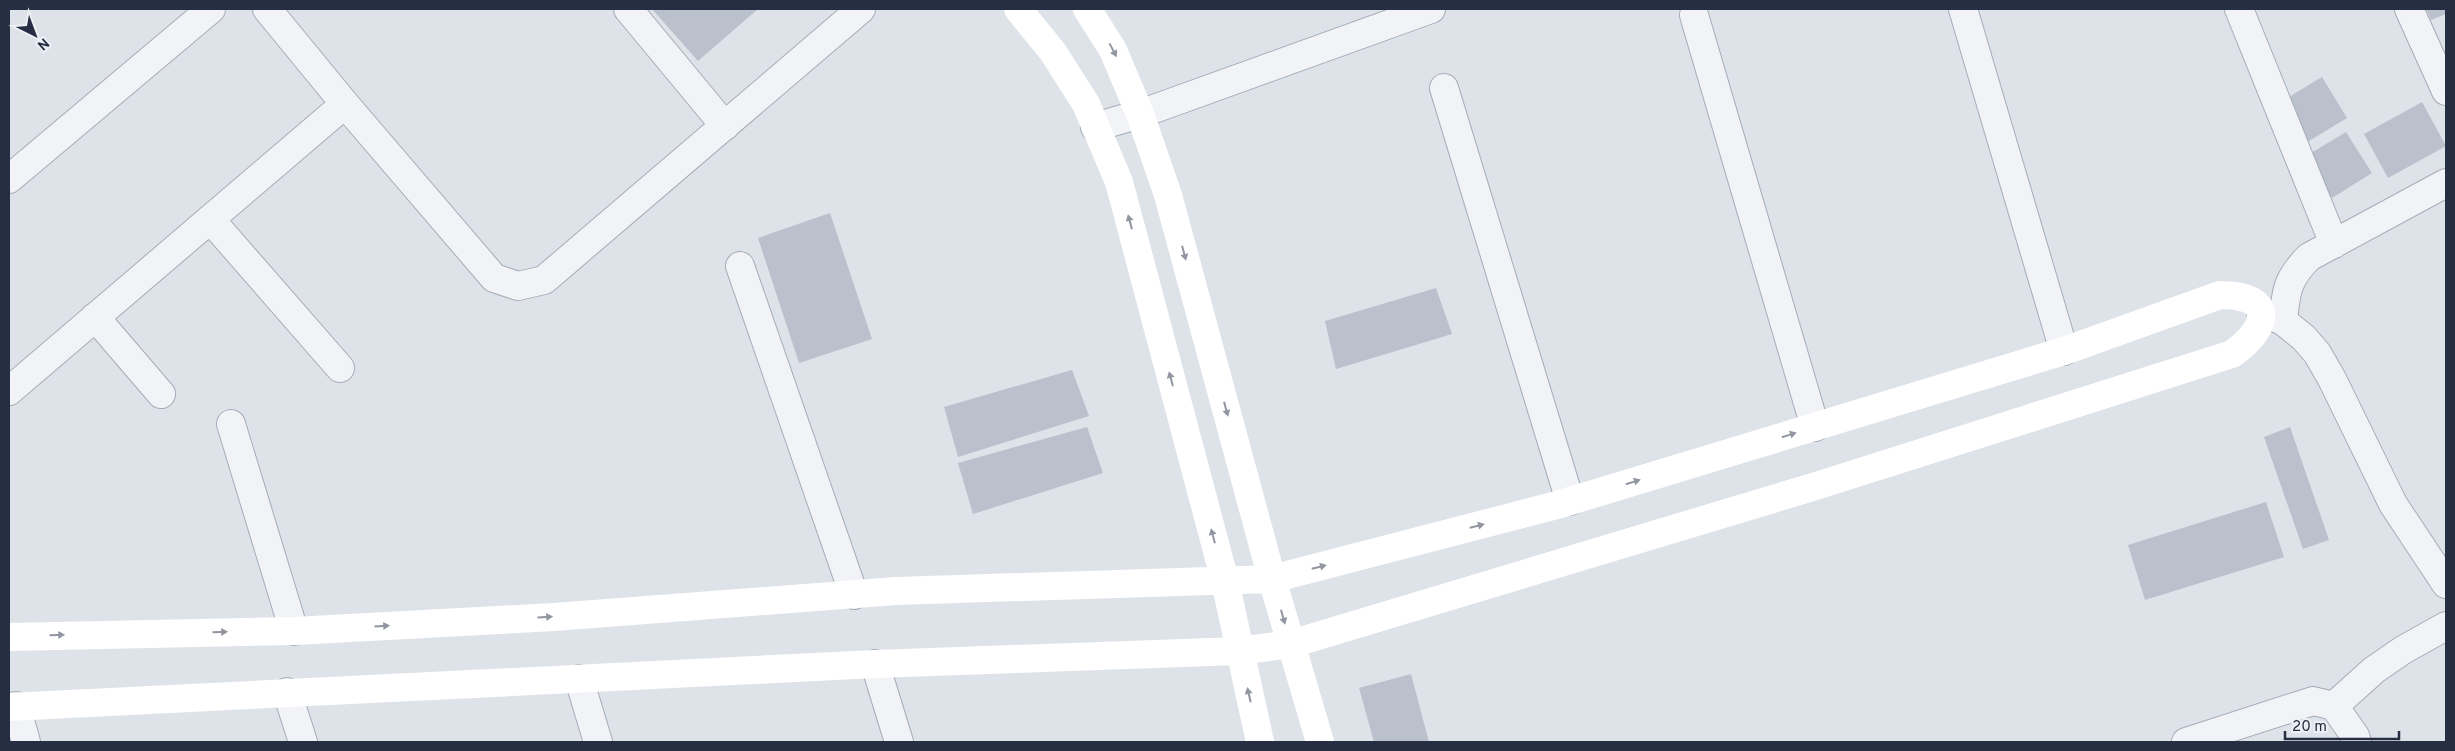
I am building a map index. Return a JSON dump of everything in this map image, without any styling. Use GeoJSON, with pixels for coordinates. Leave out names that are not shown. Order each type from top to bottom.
{"type":"FeatureCollection","features":[{"type":"Feature","properties":{"kind":"street"},"geometry":{"type":"LineString","coordinates":[[9,179],[211,9]]}},
{"type":"Feature","properties":{"kind":"street"},"geometry":{"type":"LineString","coordinates":[[267,9],[344,104],[494,278],[518,286],[544,280],[861,9]]}},
{"type":"Feature","properties":{"kind":"street"},"geometry":{"type":"LineString","coordinates":[[628,9],[725,126]]}},
{"type":"Feature","properties":{"kind":"street"},"geometry":{"type":"LineString","coordinates":[[1018,9],[1053,52],[1086,104],[1119,182],[1225,581],[1238,651],[1260,742]]}},
{"type":"Feature","properties":{"kind":"street"},"geometry":{"type":"LineString","coordinates":[[1087,9],[1113,50],[1140,114],[1168,195],[1272,579],[1320,742]]}},
{"type":"Feature","properties":{"kind":"street"},"geometry":{"type":"LineString","coordinates":[[1095,127],[1140,114],[1431,9]]}},
{"type":"Feature","properties":{"kind":"street"},"geometry":{"type":"LineString","coordinates":[[1963,9],[2064,351]]}},
{"type":"Feature","properties":{"kind":"street"},"geometry":{"type":"LineString","coordinates":[[2239,9],[2334,244]]}},
{"type":"Feature","properties":{"kind":"street"},"geometry":{"type":"LineString","coordinates":[[2409,9],[2446,91]]}},
{"type":"Feature","properties":{"kind":"street"},"geometry":{"type":"LineString","coordinates":[[1694,15],[1815,427]]}},
{"type":"Feature","properties":{"kind":"street"},"geometry":{"type":"LineString","coordinates":[[1444,88],[1570,501]]}},
{"type":"Feature","properties":{"kind":"street"},"geometry":{"type":"LineString","coordinates":[[9,391],[344,104]]}},
{"type":"Feature","properties":{"kind":"street"},"geometry":{"type":"LineString","coordinates":[[26,742],[12,707],[876,664],[1238,651],[1291,644],[1816,486],[2232,354],[2248,343],[2260,325],[2272,316],[2286,293],[2294,271],[2309,257],[2446,182]]}},
{"type":"Feature","properties":{"kind":"street"},"geometry":{"type":"LineString","coordinates":[[210,219],[340,368]]}},
{"type":"Feature","properties":{"kind":"street"},"geometry":{"type":"LineString","coordinates":[[740,266],[854,594]]}},
{"type":"Feature","properties":{"kind":"street"},"geometry":{"type":"LineString","coordinates":[[9,637],[294,631],[554,617],[854,594],[1272,579],[1570,501],[2064,351],[2220,294],[2239,295],[2254,300],[2272,316],[2304,338],[2317,353],[2332,379],[2392,504],[2446,584]]}},
{"type":"Feature","properties":{"kind":"street"},"geometry":{"type":"LineString","coordinates":[[95,317],[161,394]]}},
{"type":"Feature","properties":{"kind":"street"},"geometry":{"type":"LineString","coordinates":[[231,424],[294,631]]}},
{"type":"Feature","properties":{"kind":"street"},"geometry":{"type":"LineString","coordinates":[[2334,706],[2374,670],[2446,626]]}},
{"type":"Feature","properties":{"kind":"street"},"geometry":{"type":"LineString","coordinates":[[876,664],[899,742]]}},
{"type":"Feature","properties":{"kind":"street"},"geometry":{"type":"LineString","coordinates":[[579,679],[598,742]]}},
{"type":"Feature","properties":{"kind":"street"},"geometry":{"type":"LineString","coordinates":[[287,692],[303,742]]}},
{"type":"Feature","properties":{"kind":"street"},"geometry":{"type":"LineString","coordinates":[[2186,742],[2313,701],[2334,706],[2355,736],[2357,742]]}},
{"type":"Feature","properties":{"kind":"building"},"geometry":{"type":"Polygon","coordinates":[[[652,9],[758,9],[698,61],[652,9]]]}},
{"type":"Feature","properties":{"kind":"building"},"geometry":{"type":"Polygon","coordinates":[[[2426,9],[2446,9],[2446,14],[2431,20],[2426,9]]]}},
{"type":"Feature","properties":{"kind":"building"},"geometry":{"type":"Polygon","coordinates":[[[2322,77],[2347,118],[2304,144],[2279,103],[2322,77]]]}},
{"type":"Feature","properties":{"kind":"building"},"geometry":{"type":"Polygon","coordinates":[[[2422,102],[2446,146],[2388,178],[2364,134],[2422,102]]]}},
{"type":"Feature","properties":{"kind":"building"},"geometry":{"type":"Polygon","coordinates":[[[2346,132],[2372,173],[2332,198],[2306,156],[2346,132]]]}},
{"type":"Feature","properties":{"kind":"building"},"geometry":{"type":"Polygon","coordinates":[[[830,213],[872,339],[799,363],[758,238],[830,213]]]}},
{"type":"Feature","properties":{"kind":"building"},"geometry":{"type":"Polygon","coordinates":[[[1436,288],[1452,334],[1336,369],[1325,321],[1436,288]]]}},
{"type":"Feature","properties":{"kind":"building"},"geometry":{"type":"Polygon","coordinates":[[[1072,370],[1089,416],[958,457],[944,407],[1072,370]]]}},
{"type":"Feature","properties":{"kind":"building"},"geometry":{"type":"Polygon","coordinates":[[[1087,427],[1103,473],[973,514],[958,463],[1087,427]]]}},
{"type":"Feature","properties":{"kind":"building"},"geometry":{"type":"Polygon","coordinates":[[[2290,427],[2329,540],[2303,549],[2264,437],[2290,427]]]}},
{"type":"Feature","properties":{"kind":"building"},"geometry":{"type":"Polygon","coordinates":[[[2266,502],[2284,557],[2145,600],[2128,545],[2266,502]]]}},
{"type":"Feature","properties":{"kind":"building"},"geometry":{"type":"Polygon","coordinates":[[[1411,674],[1429,742],[1374,742],[1359,688],[1411,674]]]}}]}
